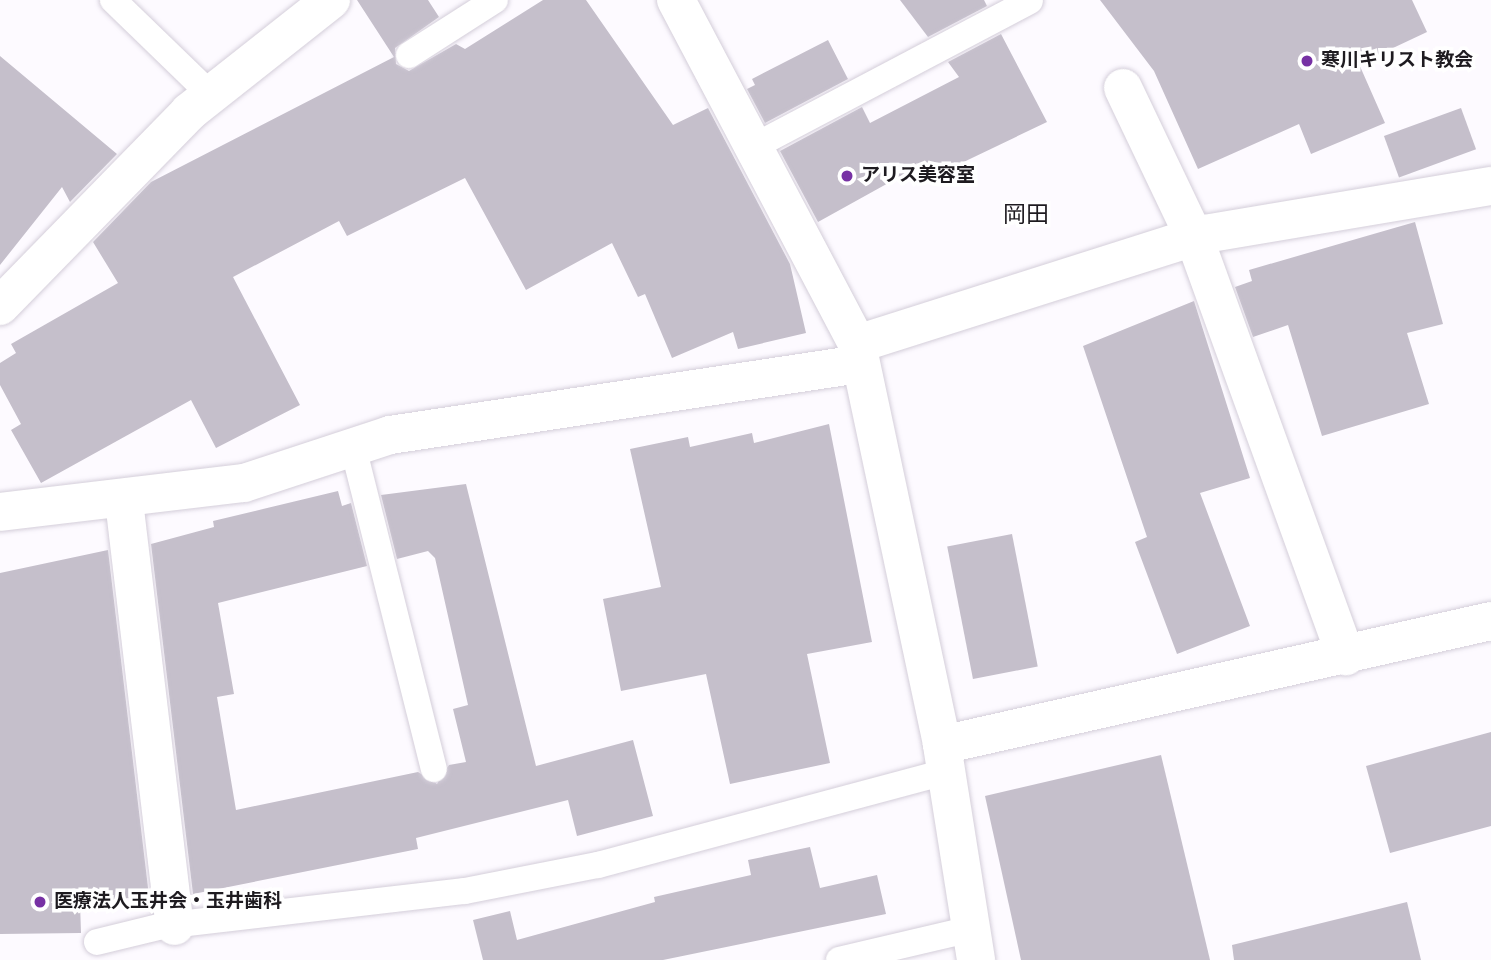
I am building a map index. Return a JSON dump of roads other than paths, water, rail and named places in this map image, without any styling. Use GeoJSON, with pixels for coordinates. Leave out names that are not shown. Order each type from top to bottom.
{"type":"FeatureCollection","features":[{"type":"Feature","properties":{"kind":"street"},"geometry":{"type":"LineString","coordinates":[[0,306],[211,95],[331,0]]}},
{"type":"Feature","properties":{"kind":"street"},"geometry":{"type":"LineString","coordinates":[[676,0],[859,354],[944,758],[973,945]]}},
{"type":"Feature","properties":{"kind":"street"},"geometry":{"type":"LineString","coordinates":[[1124,88],[1194,237],[1346,656]]}},
{"type":"Feature","properties":{"kind":"street"},"geometry":{"type":"LineString","coordinates":[[0,512],[124,501],[244,483],[353,447],[508,412],[859,354],[1194,237],[1491,187]]}},
{"type":"Feature","properties":{"kind":"street"},"geometry":{"type":"LineString","coordinates":[[124,501],[175,926]]}},
{"type":"Feature","properties":{"kind":"street"},"geometry":{"type":"LineString","coordinates":[[944,758],[1491,621]]}},
{"type":"Feature","properties":{"kind":"lane"},"geometry":{"type":"LineString","coordinates":[[113,0],[211,95]]}},
{"type":"Feature","properties":{"kind":"lane"},"geometry":{"type":"LineString","coordinates":[[409,55],[495,0]]}},
{"type":"Feature","properties":{"kind":"lane"},"geometry":{"type":"LineString","coordinates":[[753,147],[1030,1]]}},
{"type":"Feature","properties":{"kind":"lane"},"geometry":{"type":"LineString","coordinates":[[353,447],[434,769]]}},
{"type":"Feature","properties":{"kind":"lane"},"geometry":{"type":"LineString","coordinates":[[97,942],[175,926],[465,891],[598,865],[944,758]]}},
{"type":"Feature","properties":{"kind":"lane"},"geometry":{"type":"LineString","coordinates":[[839,960],[973,945]]}},
{"type":"Feature","properties":{"kind":"place","name":"寒川キリスト教会"},"geometry":{"type":"Point","coordinates":[1307,61]}},
{"type":"Feature","properties":{"kind":"place","name":"アリス美容室"},"geometry":{"type":"Point","coordinates":[847,176]}},
{"type":"Feature","properties":{"kind":"place","name":"医療法人玉井会・玉井歯科"},"geometry":{"type":"Point","coordinates":[40,902]}},
{"type":"Feature","properties":{"kind":"district","name":"岡田"},"geometry":{"type":"Point","coordinates":[1026,215]}}]}
